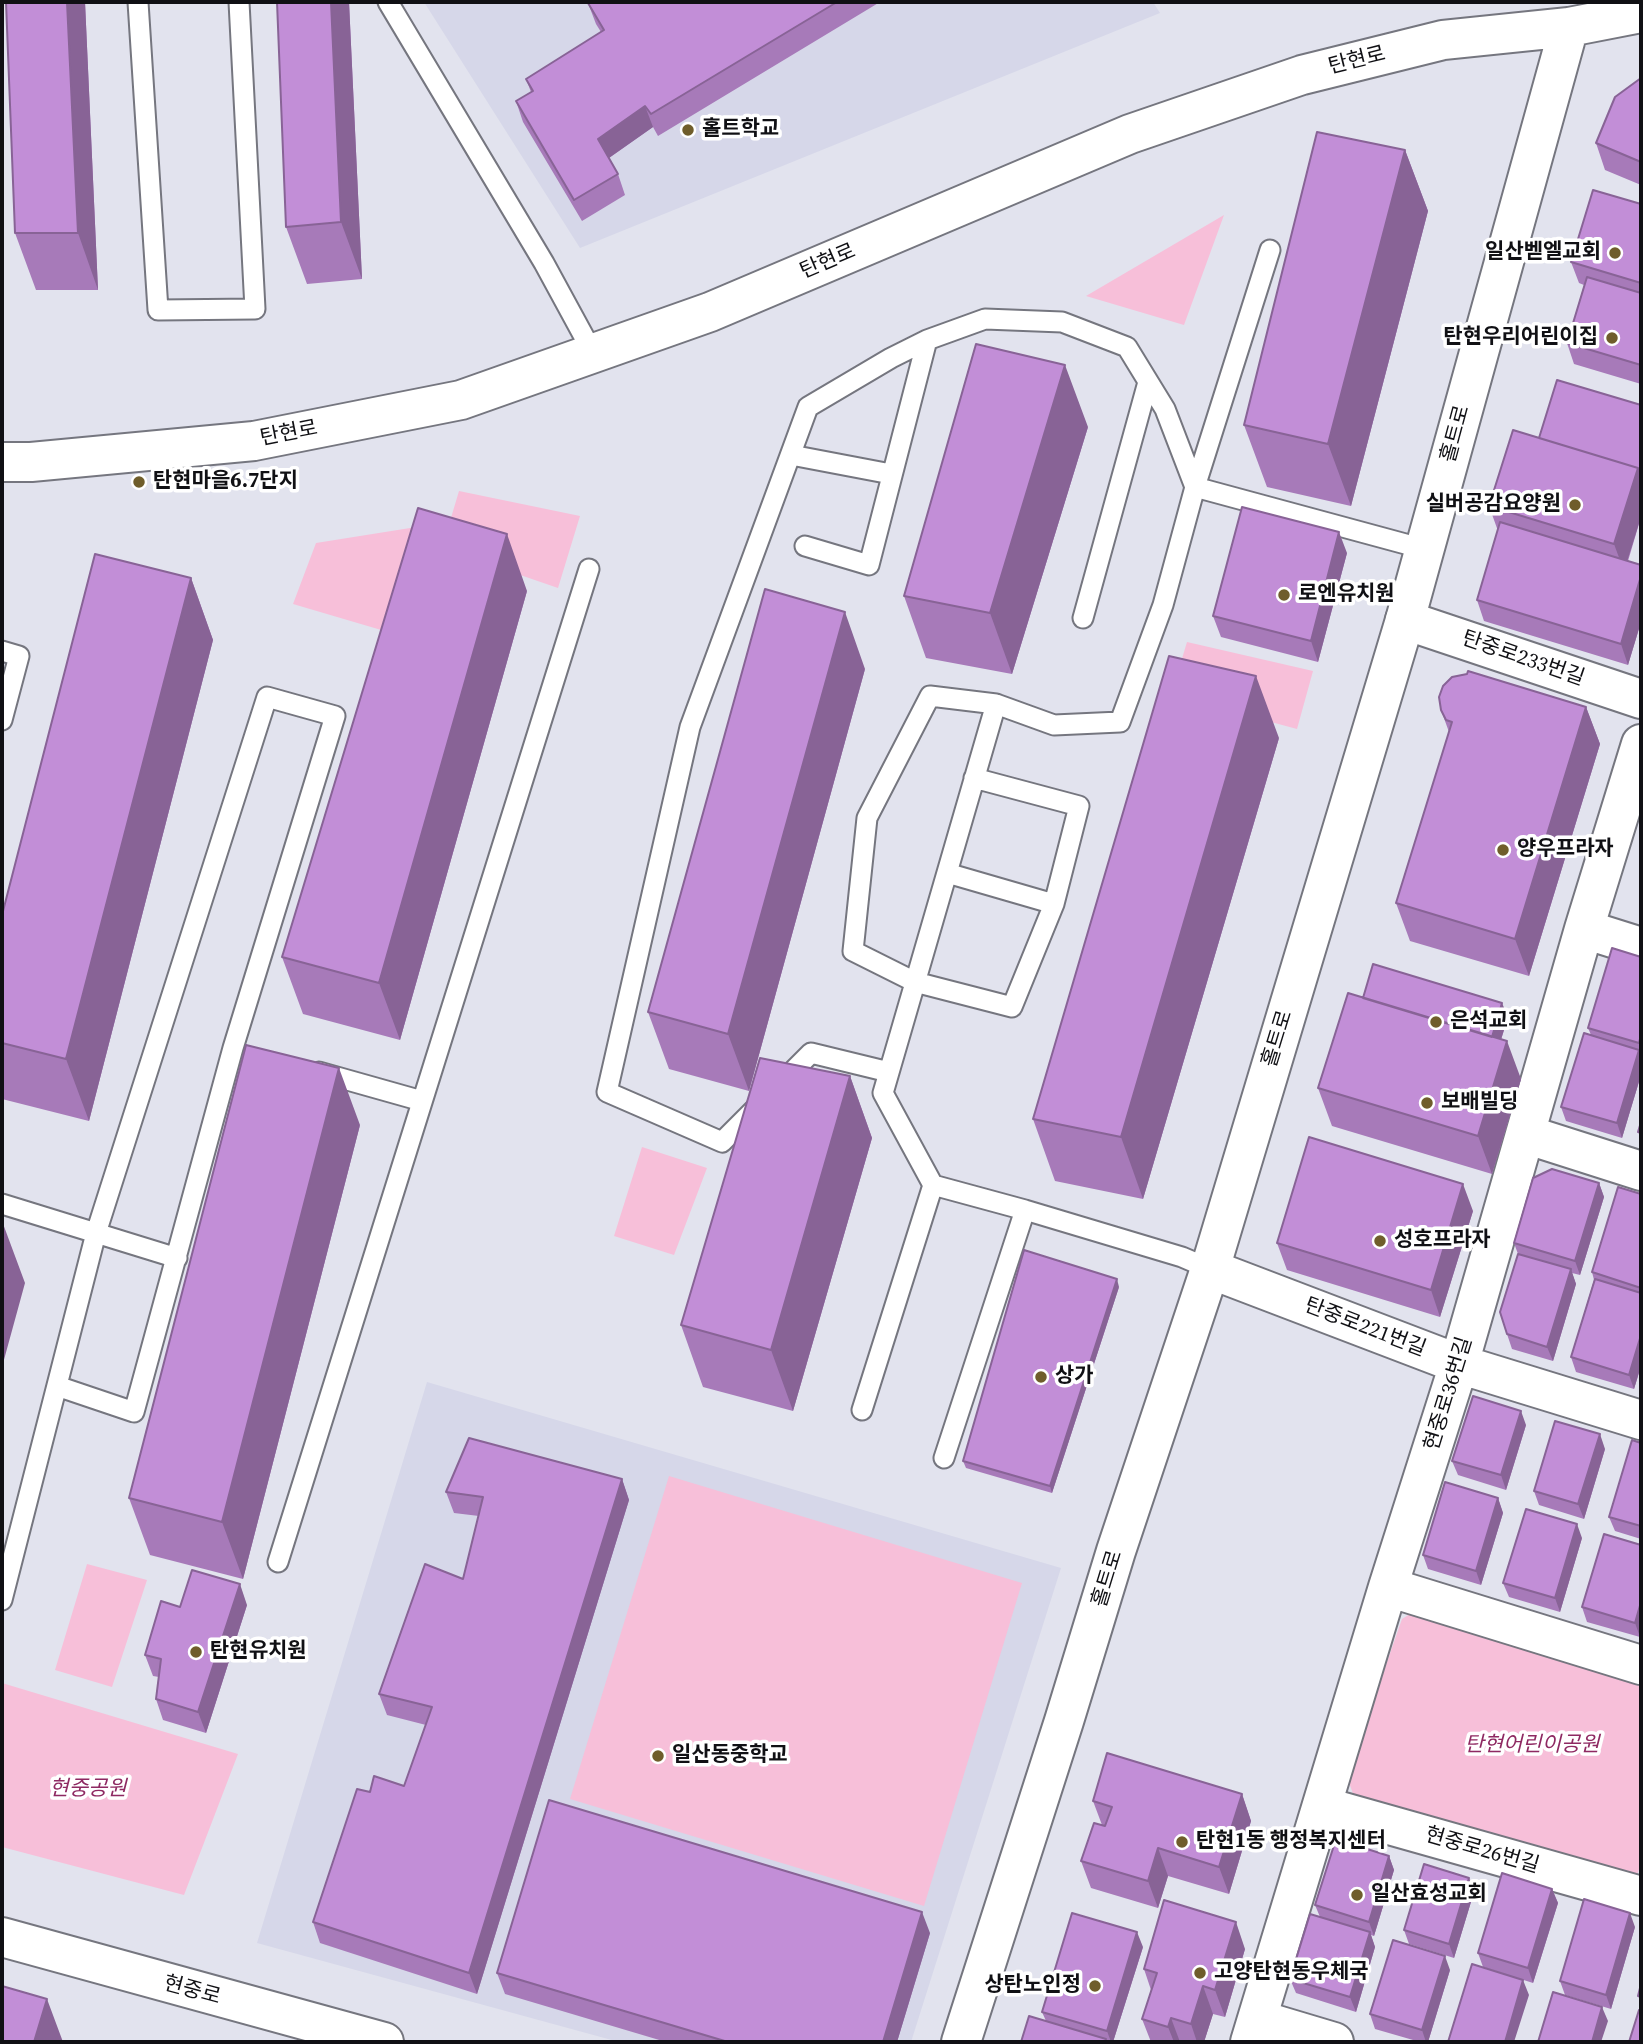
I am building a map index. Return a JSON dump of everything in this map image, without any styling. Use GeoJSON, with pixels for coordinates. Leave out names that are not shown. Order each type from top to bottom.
{"type":"FeatureCollection","features":[{"type":"Feature","properties":{"kind":"street","name":"탄현로"},"geometry":{"type":"LineString","coordinates":[[2,462],[254,441],[461,400],[723,307],[1130,134],[1301,75],[1443,40],[1569,27],[1641,13]]}},
{"type":"Feature","properties":{"kind":"street","name":"홀트로"},"geometry":{"type":"LineString","coordinates":[[961,2042],[1116,1551],[1210,1269],[1405,620],[1569,27]]}},
{"type":"Feature","properties":{"kind":"street","name":"탄중로233번길"},"geometry":{"type":"LineString","coordinates":[[1405,620],[1641,699]]}},
{"type":"Feature","properties":{"kind":"street","name":"현중로36번길"},"geometry":{"type":"LineString","coordinates":[[1254,2031],[1388,1587],[1459,1364],[1584,929],[1641,744]]}},
{"type":"Feature","properties":{"kind":"street"},"geometry":{"type":"LineString","coordinates":[[1584,929],[1641,947]]}},
{"type":"Feature","properties":{"kind":"street"},"geometry":{"type":"LineString","coordinates":[[1525,1134],[1641,1171]]}},
{"type":"Feature","properties":{"kind":"street","name":"탄중로221번길"},"geometry":{"type":"LineString","coordinates":[[1210,1269],[1459,1364],[1641,1420]]}},
{"type":"Feature","properties":{"kind":"street"},"geometry":{"type":"LineString","coordinates":[[1388,1587],[1641,1665]]}},
{"type":"Feature","properties":{"kind":"street","name":"현중로26번길"},"geometry":{"type":"LineString","coordinates":[[1322,1806],[1641,1896]]}},
{"type":"Feature","properties":{"kind":"street","name":"현중로"},"geometry":{"type":"LineString","coordinates":[[2,1937],[384,2042]]}},
{"type":"Feature","properties":{"kind":"street"},"geometry":{"type":"LineString","coordinates":[[1254,2031],[1334,2042]]}},
{"type":"Feature","properties":{"kind":"lane"},"geometry":{"type":"LineString","coordinates":[[138,2],[158,310],[255,309],[239,2]]}},
{"type":"Feature","properties":{"kind":"lane"},"geometry":{"type":"LineString","coordinates":[[388,2],[544,263],[594,355]]}},
{"type":"Feature","properties":{"kind":"lane"},"geometry":{"type":"LineString","coordinates":[[974,778],[1079,806],[1054,904],[1012,1007],[915,982],[853,951],[867,818],[930,696],[996,704],[1054,725],[1120,722],[1163,605],[1195,488],[1270,250]]}},
{"type":"Feature","properties":{"kind":"lane"},"geometry":{"type":"LineString","coordinates":[[889,1072],[811,1053],[722,1142],[607,1092],[690,727],[808,407],[927,340],[985,320],[1062,323],[1126,347],[1166,409],[1195,488]]}},
{"type":"Feature","properties":{"kind":"lane"},"geometry":{"type":"LineString","coordinates":[[805,546],[869,565],[927,340]]}},
{"type":"Feature","properties":{"kind":"lane"},"geometry":{"type":"LineString","coordinates":[[1083,618],[1148,382]]}},
{"type":"Feature","properties":{"kind":"lane"},"geometry":{"type":"LineString","coordinates":[[790,455],[891,474]]}},
{"type":"Feature","properties":{"kind":"lane"},"geometry":{"type":"LineString","coordinates":[[1195,488],[1424,549]]}},
{"type":"Feature","properties":{"kind":"lane"},"geometry":{"type":"LineString","coordinates":[[278,1562],[589,569]]}},
{"type":"Feature","properties":{"kind":"lane"},"geometry":{"type":"LineString","coordinates":[[2,651],[19,656],[2,720]]}},
{"type":"Feature","properties":{"kind":"lane"},"geometry":{"type":"LineString","coordinates":[[2,1600],[96,1233],[267,697],[335,716],[134,1412],[57,1386]]}},
{"type":"Feature","properties":{"kind":"lane"},"geometry":{"type":"LineString","coordinates":[[862,1410],[933,1185],[883,1093],[996,704]]}},
{"type":"Feature","properties":{"kind":"lane"},"geometry":{"type":"LineString","coordinates":[[947,873],[1054,904]]}},
{"type":"Feature","properties":{"kind":"lane"},"geometry":{"type":"LineString","coordinates":[[301,1067],[422,1101]]}},
{"type":"Feature","properties":{"kind":"lane"},"geometry":{"type":"LineString","coordinates":[[933,1185],[1182,1256],[1210,1269]]}},
{"type":"Feature","properties":{"kind":"lane"},"geometry":{"type":"LineString","coordinates":[[2,1204],[177,1258]]}},
{"type":"Feature","properties":{"kind":"lane"},"geometry":{"type":"LineString","coordinates":[[944,1458],[1025,1210]]}},
{"type":"Feature","properties":{"kind":"shaded area","name":"홀트학교"},"geometry":{"type":"Polygon","coordinates":[[[424,2],[1153,2],[1160,13],[580,248],[424,2]]]}},
{"type":"Feature","properties":{"kind":"shaded area","name":"일산동중학교"},"geometry":{"type":"Polygon","coordinates":[[[427,1382],[1061,1568],[911,2042],[619,2042],[257,1943],[427,1382]]]}},
{"type":"Feature","properties":{"kind":"green space"},"geometry":{"type":"Polygon","coordinates":[[[1224,215],[1184,325],[1086,296],[1224,215]]]}},
{"type":"Feature","properties":{"kind":"green space"},"geometry":{"type":"Polygon","coordinates":[[[459,491],[580,516],[558,588],[442,548],[459,491]]]}},
{"type":"Feature","properties":{"kind":"green space"},"geometry":{"type":"Polygon","coordinates":[[[429,525],[388,632],[293,604],[316,543],[429,525]]]}},
{"type":"Feature","properties":{"kind":"green space"},"geometry":{"type":"Polygon","coordinates":[[[1187,642],[1313,671],[1297,729],[1171,695],[1187,642]]]}},
{"type":"Feature","properties":{"kind":"green space"},"geometry":{"type":"Polygon","coordinates":[[[642,1147],[707,1168],[674,1255],[614,1236],[642,1147]]]}},
{"type":"Feature","properties":{"kind":"green space"},"geometry":{"type":"Polygon","coordinates":[[[669,1476],[1022,1583],[924,1906],[570,1799],[669,1476]]]}},
{"type":"Feature","properties":{"kind":"green space"},"geometry":{"type":"Polygon","coordinates":[[[87,1564],[147,1580],[112,1687],[55,1670],[87,1564]]]}},
{"type":"Feature","properties":{"kind":"green space","name":"탄현어린이공원"},"geometry":{"type":"Polygon","coordinates":[[[1421,1607],[1641,1671],[1641,1862],[1635,1883],[1356,1802],[1347,1777],[1402,1619],[1421,1607]]]}},
{"type":"Feature","properties":{"kind":"green space","name":"현중공원"},"geometry":{"type":"Polygon","coordinates":[[[2,1683],[238,1754],[184,1895],[2,1847],[2,1683]]]}},
{"type":"Feature","properties":{"kind":"building"},"geometry":{"type":"Polygon","coordinates":[[[6,2],[67,2],[78,233],[15,233],[6,2]]]}},
{"type":"Feature","properties":{"kind":"building"},"geometry":{"type":"Polygon","coordinates":[[[277,2],[331,2],[341,222],[286,227],[277,2]]]}},
{"type":"Feature","properties":{"kind":"building"},"geometry":{"type":"Polygon","coordinates":[[[837,2],[651,114],[645,106],[598,139],[618,174],[574,200],[516,101],[533,91],[526,79],[604,30],[588,3],[837,2]]]}},
{"type":"Feature","properties":{"kind":"building"},"geometry":{"type":"Polygon","coordinates":[[[1641,78],[1641,162],[1596,143],[1615,97],[1641,78]]]}},
{"type":"Feature","properties":{"kind":"building"},"geometry":{"type":"Polygon","coordinates":[[[1317,132],[1405,150],[1328,444],[1244,425],[1317,132]]]}},
{"type":"Feature","properties":{"kind":"building","name":"일산벧엘교회"},"geometry":{"type":"Polygon","coordinates":[[[1593,190],[1641,204],[1641,283],[1571,262],[1593,190]]]}},
{"type":"Feature","properties":{"kind":"building","name":"탄현우리어린이집"},"geometry":{"type":"Polygon","coordinates":[[[1587,277],[1641,293],[1641,365],[1567,343],[1587,277]]]}},
{"type":"Feature","properties":{"kind":"building"},"geometry":{"type":"Polygon","coordinates":[[[976,344],[1065,365],[990,613],[904,596],[976,344]]]}},
{"type":"Feature","properties":{"kind":"building"},"geometry":{"type":"Polygon","coordinates":[[[1557,380],[1641,405],[1641,471],[1539,438],[1557,380]]]}},
{"type":"Feature","properties":{"kind":"building","name":"실버공감요양원"},"geometry":{"type":"Polygon","coordinates":[[[1513,430],[1638,468],[1614,544],[1489,506],[1513,430]]]}},
{"type":"Feature","properties":{"kind":"building","name":"로엔유치원"},"geometry":{"type":"Polygon","coordinates":[[[1242,507],[1339,532],[1311,641],[1213,616],[1242,507]]]}},
{"type":"Feature","properties":{"kind":"building"},"geometry":{"type":"Polygon","coordinates":[[[418,508],[507,534],[379,983],[282,957],[418,508]]]}},
{"type":"Feature","properties":{"kind":"building"},"geometry":{"type":"Polygon","coordinates":[[[1500,522],[1641,565],[1641,576],[1621,644],[1477,600],[1500,522]]]}},
{"type":"Feature","properties":{"kind":"building"},"geometry":{"type":"Polygon","coordinates":[[[95,554],[191,578],[66,1059],[2,1043],[2,915],[95,554]]]}},
{"type":"Feature","properties":{"kind":"building"},"geometry":{"type":"Polygon","coordinates":[[[765,589],[845,612],[728,1034],[648,1012],[765,589]]]}},
{"type":"Feature","properties":{"kind":"building"},"geometry":{"type":"Polygon","coordinates":[[[1169,656],[1256,676],[1121,1137],[1033,1119],[1169,656]]]}},
{"type":"Feature","properties":{"kind":"building","name":"양우프라자"},"geometry":{"type":"Polygon","coordinates":[[[1468,671],[1586,707],[1515,939],[1396,903],[1452,722],[1446,720],[1439,697],[1443,686],[1452,677],[1467,674],[1468,671]]]}},
{"type":"Feature","properties":{"kind":"building"},"geometry":{"type":"Polygon","coordinates":[[[1612,948],[1641,957],[1639,1043],[1588,1028],[1612,948]]]}},
{"type":"Feature","properties":{"kind":"building"},"geometry":{"type":"Polygon","coordinates":[[[1373,964],[1502,1003],[1492,1037],[1363,998],[1373,964]]]}},
{"type":"Feature","properties":{"kind":"building"},"geometry":{"type":"Polygon","coordinates":[[[1348,993],[1507,1041],[1478,1136],[1318,1088],[1348,993]]]}},
{"type":"Feature","properties":{"kind":"building"},"geometry":{"type":"Polygon","coordinates":[[[1584,1033],[1639,1050],[1617,1123],[1561,1107],[1584,1033]]]}},
{"type":"Feature","properties":{"kind":"building"},"geometry":{"type":"Polygon","coordinates":[[[246,1045],[339,1068],[222,1522],[129,1498],[246,1045]]]}},
{"type":"Feature","properties":{"kind":"building"},"geometry":{"type":"Polygon","coordinates":[[[760,1058],[850,1076],[771,1350],[681,1325],[760,1058]]]}},
{"type":"Feature","properties":{"kind":"building","name":"성호프라자"},"geometry":{"type":"Polygon","coordinates":[[[1309,1137],[1463,1184],[1431,1290],[1277,1243],[1309,1137]]]}},
{"type":"Feature","properties":{"kind":"building"},"geometry":{"type":"Polygon","coordinates":[[[1552,1169],[1599,1183],[1575,1261],[1514,1243],[1533,1178],[1552,1169]]]}},
{"type":"Feature","properties":{"kind":"building"},"geometry":{"type":"Polygon","coordinates":[[[1618,1187],[1641,1194],[1641,1288],[1592,1272],[1618,1187]]]}},
{"type":"Feature","properties":{"kind":"building","name":"상가"},"geometry":{"type":"Polygon","coordinates":[[[1024,1250],[1117,1279],[1050,1486],[963,1461],[1024,1250]]]}},
{"type":"Feature","properties":{"kind":"building"},"geometry":{"type":"Polygon","coordinates":[[[1518,1254],[1571,1269],[1547,1347],[1507,1334],[1500,1312],[1518,1254]]]}},
{"type":"Feature","properties":{"kind":"building"},"geometry":{"type":"Polygon","coordinates":[[[1595,1279],[1641,1293],[1641,1335],[1629,1375],[1571,1357],[1595,1279]]]}},
{"type":"Feature","properties":{"kind":"building"},"geometry":{"type":"Polygon","coordinates":[[[1473,1396],[1521,1411],[1501,1475],[1452,1461],[1473,1396]]]}},
{"type":"Feature","properties":{"kind":"building"},"geometry":{"type":"Polygon","coordinates":[[[1555,1421],[1600,1434],[1578,1504],[1534,1491],[1555,1421]]]}},
{"type":"Feature","properties":{"kind":"building"},"geometry":{"type":"Polygon","coordinates":[[[469,1438],[622,1479],[469,1973],[313,1922],[357,1789],[370,1792],[374,1776],[404,1786],[432,1707],[379,1694],[425,1564],[463,1579],[483,1497],[446,1492],[469,1438]]]}},
{"type":"Feature","properties":{"kind":"building"},"geometry":{"type":"Polygon","coordinates":[[[1632,1440],[1641,1443],[1641,1526],[1609,1517],[1632,1440]]]}},
{"type":"Feature","properties":{"kind":"building"},"geometry":{"type":"Polygon","coordinates":[[[1445,1482],[1498,1498],[1476,1571],[1423,1555],[1445,1482]]]}},
{"type":"Feature","properties":{"kind":"building"},"geometry":{"type":"Polygon","coordinates":[[[1526,1509],[1577,1524],[1555,1598],[1503,1583],[1526,1509]]]}},
{"type":"Feature","properties":{"kind":"building"},"geometry":{"type":"Polygon","coordinates":[[[1604,1534],[1641,1545],[1641,1602],[1635,1623],[1582,1607],[1604,1534]]]}},
{"type":"Feature","properties":{"kind":"building","name":"탄현유치원"},"geometry":{"type":"Polygon","coordinates":[[[192,1570],[240,1584],[198,1712],[156,1699],[161,1659],[145,1655],[161,1601],[180,1607],[192,1570]]]}},
{"type":"Feature","properties":{"kind":"building","name":"탄현1동 행정복지센터"},"geometry":{"type":"Polygon","coordinates":[[[1107,1753],[1242,1794],[1219,1867],[1158,1848],[1148,1881],[1081,1861],[1094,1823],[1105,1826],[1112,1807],[1093,1801],[1107,1753]]]}},
{"type":"Feature","properties":{"kind":"building"},"geometry":{"type":"Polygon","coordinates":[[[549,1800],[922,1912],[883,2042],[728,2042],[497,1973],[549,1800]]]}},
{"type":"Feature","properties":{"kind":"building","name":"일산효성교회"},"geometry":{"type":"Polygon","coordinates":[[[1336,1839],[1389,1856],[1369,1922],[1315,1905],[1336,1839]]]}},
{"type":"Feature","properties":{"kind":"building"},"geometry":{"type":"Polygon","coordinates":[[[1424,1864],[1469,1878],[1449,1944],[1404,1930],[1424,1864]]]}},
{"type":"Feature","properties":{"kind":"building"},"geometry":{"type":"Polygon","coordinates":[[[1502,1873],[1552,1889],[1528,1968],[1478,1953],[1502,1873]]]}},
{"type":"Feature","properties":{"kind":"building"},"geometry":{"type":"Polygon","coordinates":[[[1584,1899],[1630,1913],[1606,1995],[1560,1981],[1584,1899]]]}},
{"type":"Feature","properties":{"kind":"building"},"geometry":{"type":"Polygon","coordinates":[[[1164,1900],[1236,1922],[1215,1990],[1203,1986],[1191,2024],[1171,2018],[1168,2027],[1142,2019],[1157,1973],[1144,1969],[1164,1900]]]}},
{"type":"Feature","properties":{"kind":"building","name":"상탄노인정"},"geometry":{"type":"Polygon","coordinates":[[[1072,1913],[1137,1932],[1107,2031],[1042,2012],[1072,1913]]]}},
{"type":"Feature","properties":{"kind":"building"},"geometry":{"type":"Polygon","coordinates":[[[1310,1914],[1370,1932],[1350,1997],[1290,1979],[1310,1914]]]}},
{"type":"Feature","properties":{"kind":"building"},"geometry":{"type":"Polygon","coordinates":[[[1393,1940],[1445,1956],[1422,2030],[1370,2014],[1393,1940]]]}},
{"type":"Feature","properties":{"kind":"building"},"geometry":{"type":"Polygon","coordinates":[[[1472,1964],[1523,1980],[1505,2042],[1448,2042],[1472,1964]]]}},
{"type":"Feature","properties":{"kind":"building"},"geometry":{"type":"Polygon","coordinates":[[[2,1986],[47,1999],[34,2042],[2,2042],[2,1986]]]}},
{"type":"Feature","properties":{"kind":"building"},"geometry":{"type":"Polygon","coordinates":[[[1553,1992],[1602,2007],[1592,2042],[1538,2042],[1553,1992]]]}},
{"type":"Feature","properties":{"kind":"building"},"geometry":{"type":"Polygon","coordinates":[[[1639,2010],[1641,2042],[1629,2042],[1639,2010]]]}},
{"type":"Feature","properties":{"kind":"building"},"geometry":{"type":"Polygon","coordinates":[[[1029,2016],[1106,2039],[1105,2042],[1021,2042],[1029,2016]]]}},
{"type":"Feature","properties":{"kind":"place","name":"홀트학교"},"geometry":{"type":"Point","coordinates":[688,130]}},
{"type":"Feature","properties":{"kind":"place","name":"일산벧엘교회"},"geometry":{"type":"Point","coordinates":[1615,253]}},
{"type":"Feature","properties":{"kind":"place","name":"탄현우리어린이집"},"geometry":{"type":"Point","coordinates":[1612,338]}},
{"type":"Feature","properties":{"kind":"place","name":"탄현마을6.7단지"},"geometry":{"type":"Point","coordinates":[139,482]}},
{"type":"Feature","properties":{"kind":"place","name":"실버공감요양원"},"geometry":{"type":"Point","coordinates":[1575,505]}},
{"type":"Feature","properties":{"kind":"place","name":"로엔유치원"},"geometry":{"type":"Point","coordinates":[1284,595]}},
{"type":"Feature","properties":{"kind":"place","name":"양우프라자"},"geometry":{"type":"Point","coordinates":[1503,850]}},
{"type":"Feature","properties":{"kind":"place","name":"은석교회"},"geometry":{"type":"Point","coordinates":[1436,1022]}},
{"type":"Feature","properties":{"kind":"place","name":"보배빌딩"},"geometry":{"type":"Point","coordinates":[1427,1103]}},
{"type":"Feature","properties":{"kind":"place","name":"성호프라자"},"geometry":{"type":"Point","coordinates":[1380,1241]}},
{"type":"Feature","properties":{"kind":"place","name":"상가"},"geometry":{"type":"Point","coordinates":[1041,1377]}},
{"type":"Feature","properties":{"kind":"place","name":"탄현유치원"},"geometry":{"type":"Point","coordinates":[196,1652]}},
{"type":"Feature","properties":{"kind":"place","name":"일산동중학교"},"geometry":{"type":"Point","coordinates":[658,1756]}},
{"type":"Feature","properties":{"kind":"place","name":"탄현1동 행정복지센터"},"geometry":{"type":"Point","coordinates":[1182,1842]}},
{"type":"Feature","properties":{"kind":"place","name":"일산효성교회"},"geometry":{"type":"Point","coordinates":[1357,1895]}},
{"type":"Feature","properties":{"kind":"place","name":"고양탄현동우체국"},"geometry":{"type":"Point","coordinates":[1200,1973]}},
{"type":"Feature","properties":{"kind":"place","name":"상탄노인정"},"geometry":{"type":"Point","coordinates":[1095,1986]}}]}
